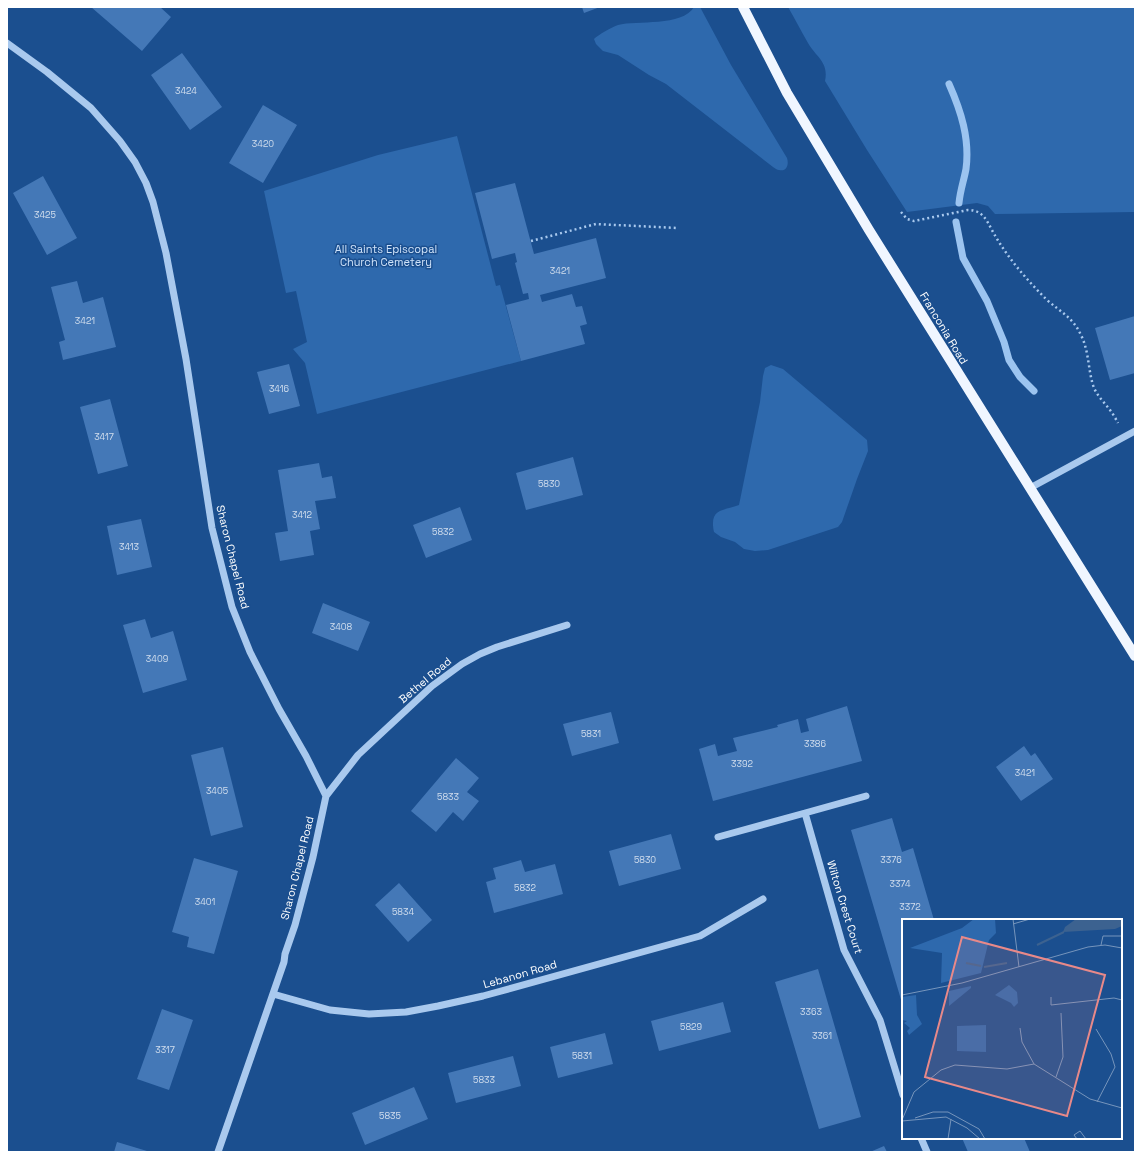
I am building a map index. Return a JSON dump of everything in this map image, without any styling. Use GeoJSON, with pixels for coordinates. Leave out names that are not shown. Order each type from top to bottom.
{"type":"FeatureCollection","features":[{"type":"Feature","properties":{"kind":"main road","name":"Franconia Road"},"geometry":{"type":"LineString","coordinates":[[743,7],[787,93],[869,230],[1135,656]]}},
{"type":"Feature","properties":{"kind":"street","name":"Sharon Chapel Road"},"geometry":{"type":"LineString","coordinates":[[7,43],[47,72],[91,108],[120,141],[135,162],[146,183],[153,202],[166,253],[186,359],[212,528],[232,607],[250,652],[326,796],[309,872],[284,962],[218,1152]]}},
{"type":"Feature","properties":{"kind":"street"},"geometry":{"type":"LineString","coordinates":[[1030,488],[1135,431]]}},
{"type":"Feature","properties":{"kind":"street","name":"Bethel Road"},"geometry":{"type":"LineString","coordinates":[[326,796],[358,755],[432,686],[462,664],[480,654],[568,625]]}},
{"type":"Feature","properties":{"kind":"street"},"geometry":{"type":"LineString","coordinates":[[718,837],[866,796]]}},
{"type":"Feature","properties":{"kind":"street","name":"Wilton Crest Court"},"geometry":{"type":"LineString","coordinates":[[805,813],[844,950],[880,1020],[902,1092]]}},
{"type":"Feature","properties":{"kind":"street","name":"Lebanon Road"},"geometry":{"type":"LineString","coordinates":[[272,994],[330,1010],[369,1014],[406,1012],[438,1006],[491,994],[700,936],[763,899]]}},
{"type":"Feature","properties":{"kind":"street"},"geometry":{"type":"LineString","coordinates":[[922,1139],[928,1152]]}},
{"type":"Feature","properties":{"kind":"path"},"geometry":{"type":"LineString","coordinates":[[901,212],[907,219],[914,221],[968,210],[976,210],[984,216],[998,240],[1023,276],[1048,300],[1071,318],[1081,335],[1086,348],[1093,384],[1096,391],[1102,402],[1111,411],[1125,436]]}},
{"type":"Feature","properties":{"kind":"path"},"geometry":{"type":"LineString","coordinates":[[531,242],[596,224],[677,228]]}},
{"type":"Feature","properties":{"kind":"green space"},"geometry":{"type":"Polygon","coordinates":[[[694,7],[700,7],[731,65],[787,158],[788,163],[786,169],[778,170],[773,167],[666,84],[618,55],[603,51],[596,44],[594,39],[605,31],[618,25],[659,22],[680,18],[694,7]]]}},
{"type":"Feature","properties":{"kind":"green space"},"geometry":{"type":"Polygon","coordinates":[[[788,7],[1135,7],[1135,212],[995,214],[988,206],[977,203],[907,212],[825,81],[826,74],[821,60],[811,48],[788,7]]]}},
{"type":"Feature","properties":{"kind":"green space","name":"All Saints Episcopal Church Cemetery"},"geometry":{"type":"Polygon","coordinates":[[[457,136],[496,286],[500,285],[521,361],[317,414],[305,363],[293,349],[307,342],[296,291],[286,293],[264,191],[378,155],[457,136]]]}},
{"type":"Feature","properties":{"kind":"green space"},"geometry":{"type":"Polygon","coordinates":[[[771,365],[783,369],[867,440],[868,451],[842,522],[838,527],[768,550],[755,551],[744,549],[735,542],[721,537],[714,532],[713,524],[715,514],[739,505],[760,402],[763,376],[765,368],[771,365]]]}},
{"type":"Feature","properties":{"kind":"building"},"geometry":{"type":"Polygon","coordinates":[[[91,7],[160,7],[171,17],[142,51],[91,7]]]}},
{"type":"Feature","properties":{"kind":"building"},"geometry":{"type":"Polygon","coordinates":[[[582,7],[600,7],[584,13],[582,7]]]}},
{"type":"Feature","properties":{"kind":"building"},"geometry":{"type":"Polygon","coordinates":[[[182,53],[222,107],[190,130],[151,75],[182,53]]]}},
{"type":"Feature","properties":{"kind":"building"},"geometry":{"type":"Polygon","coordinates":[[[263,105],[297,125],[263,183],[229,163],[263,105]]]}},
{"type":"Feature","properties":{"kind":"building"},"geometry":{"type":"Polygon","coordinates":[[[43,176],[77,238],[47,255],[13,193],[43,176]]]}},
{"type":"Feature","properties":{"kind":"building"},"geometry":{"type":"Polygon","coordinates":[[[515,183],[534,254],[596,238],[606,278],[540,295],[542,302],[572,294],[576,307],[582,306],[587,324],[580,326],[585,344],[521,361],[506,305],[529,299],[528,293],[523,294],[515,263],[517,262],[515,253],[492,259],[475,193],[515,183]]]}},
{"type":"Feature","properties":{"kind":"building"},"geometry":{"type":"Polygon","coordinates":[[[77,281],[83,303],[103,297],[116,347],[63,360],[59,342],[65,340],[51,287],[77,281]]]}},
{"type":"Feature","properties":{"kind":"building"},"geometry":{"type":"Polygon","coordinates":[[[1135,316],[1135,373],[1110,380],[1095,328],[1135,316]]]}},
{"type":"Feature","properties":{"kind":"building"},"geometry":{"type":"Polygon","coordinates":[[[289,364],[300,406],[269,414],[257,372],[289,364]]]}},
{"type":"Feature","properties":{"kind":"building"},"geometry":{"type":"Polygon","coordinates":[[[110,399],[128,466],[98,474],[80,407],[110,399]]]}},
{"type":"Feature","properties":{"kind":"building"},"geometry":{"type":"Polygon","coordinates":[[[573,457],[583,495],[526,510],[516,473],[573,457]]]}},
{"type":"Feature","properties":{"kind":"building"},"geometry":{"type":"Polygon","coordinates":[[[319,463],[322,478],[332,476],[336,498],[315,501],[320,529],[310,531],[314,555],[280,561],[275,533],[288,531],[278,470],[319,463]]]}},
{"type":"Feature","properties":{"kind":"building"},"geometry":{"type":"Polygon","coordinates":[[[460,507],[472,540],[426,558],[413,525],[460,507]]]}},
{"type":"Feature","properties":{"kind":"building"},"geometry":{"type":"Polygon","coordinates":[[[141,519],[152,567],[117,575],[107,526],[141,519]]]}},
{"type":"Feature","properties":{"kind":"building"},"geometry":{"type":"Polygon","coordinates":[[[323,603],[370,622],[358,651],[312,633],[323,603]]]}},
{"type":"Feature","properties":{"kind":"building"},"geometry":{"type":"Polygon","coordinates":[[[145,619],[151,638],[173,631],[187,680],[143,693],[123,625],[145,619]]]}},
{"type":"Feature","properties":{"kind":"building"},"geometry":{"type":"Polygon","coordinates":[[[847,706],[862,761],[713,801],[699,749],[715,744],[718,756],[737,751],[733,738],[778,727],[777,725],[798,719],[801,733],[809,731],[806,719],[847,706]]]}},
{"type":"Feature","properties":{"kind":"building"},"geometry":{"type":"Polygon","coordinates":[[[611,712],[619,743],[572,756],[563,724],[611,712]]]}},
{"type":"Feature","properties":{"kind":"building"},"geometry":{"type":"Polygon","coordinates":[[[1024,746],[1031,756],[1035,753],[1053,779],[1021,801],[996,767],[1024,746]]]}},
{"type":"Feature","properties":{"kind":"building"},"geometry":{"type":"Polygon","coordinates":[[[223,747],[243,827],[211,836],[191,755],[223,747]]]}},
{"type":"Feature","properties":{"kind":"building"},"geometry":{"type":"Polygon","coordinates":[[[456,758],[479,778],[467,792],[479,801],[463,821],[453,812],[436,832],[411,811],[456,758]]]}},
{"type":"Feature","properties":{"kind":"building"},"geometry":{"type":"Polygon","coordinates":[[[892,818],[902,852],[913,848],[934,919],[902,919],[902,1003],[851,830],[892,818]]]}},
{"type":"Feature","properties":{"kind":"building"},"geometry":{"type":"Polygon","coordinates":[[[671,834],[681,869],[619,886],[609,851],[671,834]]]}},
{"type":"Feature","properties":{"kind":"building"},"geometry":{"type":"Polygon","coordinates":[[[194,858],[238,871],[214,954],[187,947],[189,937],[172,932],[194,858]]]}},
{"type":"Feature","properties":{"kind":"building"},"geometry":{"type":"Polygon","coordinates":[[[521,860],[525,872],[555,864],[563,894],[494,913],[486,882],[496,879],[493,868],[521,860]]]}},
{"type":"Feature","properties":{"kind":"building"},"geometry":{"type":"Polygon","coordinates":[[[399,883],[432,920],[408,942],[375,905],[399,883]]]}},
{"type":"Feature","properties":{"kind":"building"},"geometry":{"type":"Polygon","coordinates":[[[818,969],[861,1117],[819,1129],[775,982],[818,969]]]}},
{"type":"Feature","properties":{"kind":"building"},"geometry":{"type":"Polygon","coordinates":[[[723,1002],[731,1032],[659,1051],[651,1021],[723,1002]]]}},
{"type":"Feature","properties":{"kind":"building"},"geometry":{"type":"Polygon","coordinates":[[[162,1009],[193,1020],[169,1090],[137,1079],[162,1009]]]}},
{"type":"Feature","properties":{"kind":"building"},"geometry":{"type":"Polygon","coordinates":[[[605,1033],[613,1064],[558,1078],[550,1047],[605,1033]]]}},
{"type":"Feature","properties":{"kind":"building"},"geometry":{"type":"Polygon","coordinates":[[[513,1056],[521,1086],[456,1103],[448,1073],[513,1056]]]}},
{"type":"Feature","properties":{"kind":"building"},"geometry":{"type":"Polygon","coordinates":[[[414,1087],[428,1119],[365,1145],[352,1113],[414,1087]]]}},
{"type":"Feature","properties":{"kind":"building"},"geometry":{"type":"Polygon","coordinates":[[[962,1139],[1024,1139],[1030,1152],[968,1152],[962,1139]]]}},
{"type":"Feature","properties":{"kind":"building"},"geometry":{"type":"Polygon","coordinates":[[[117,1142],[147,1151],[147,1152],[114,1152],[117,1142]]]}},
{"type":"Feature","properties":{"kind":"building"},"geometry":{"type":"Polygon","coordinates":[[[884,1146],[887,1152],[870,1152],[884,1146]]]}},
{"type":"Feature","properties":{"kind":"waterway"},"geometry":{"type":"LineString","coordinates":[[949,84],[964,125],[967,147],[966,169],[959,203]]}},
{"type":"Feature","properties":{"kind":"waterway"},"geometry":{"type":"LineString","coordinates":[[956,222],[963,258],[987,301],[1004,342],[1009,360],[1020,377],[1034,391]]}}]}
